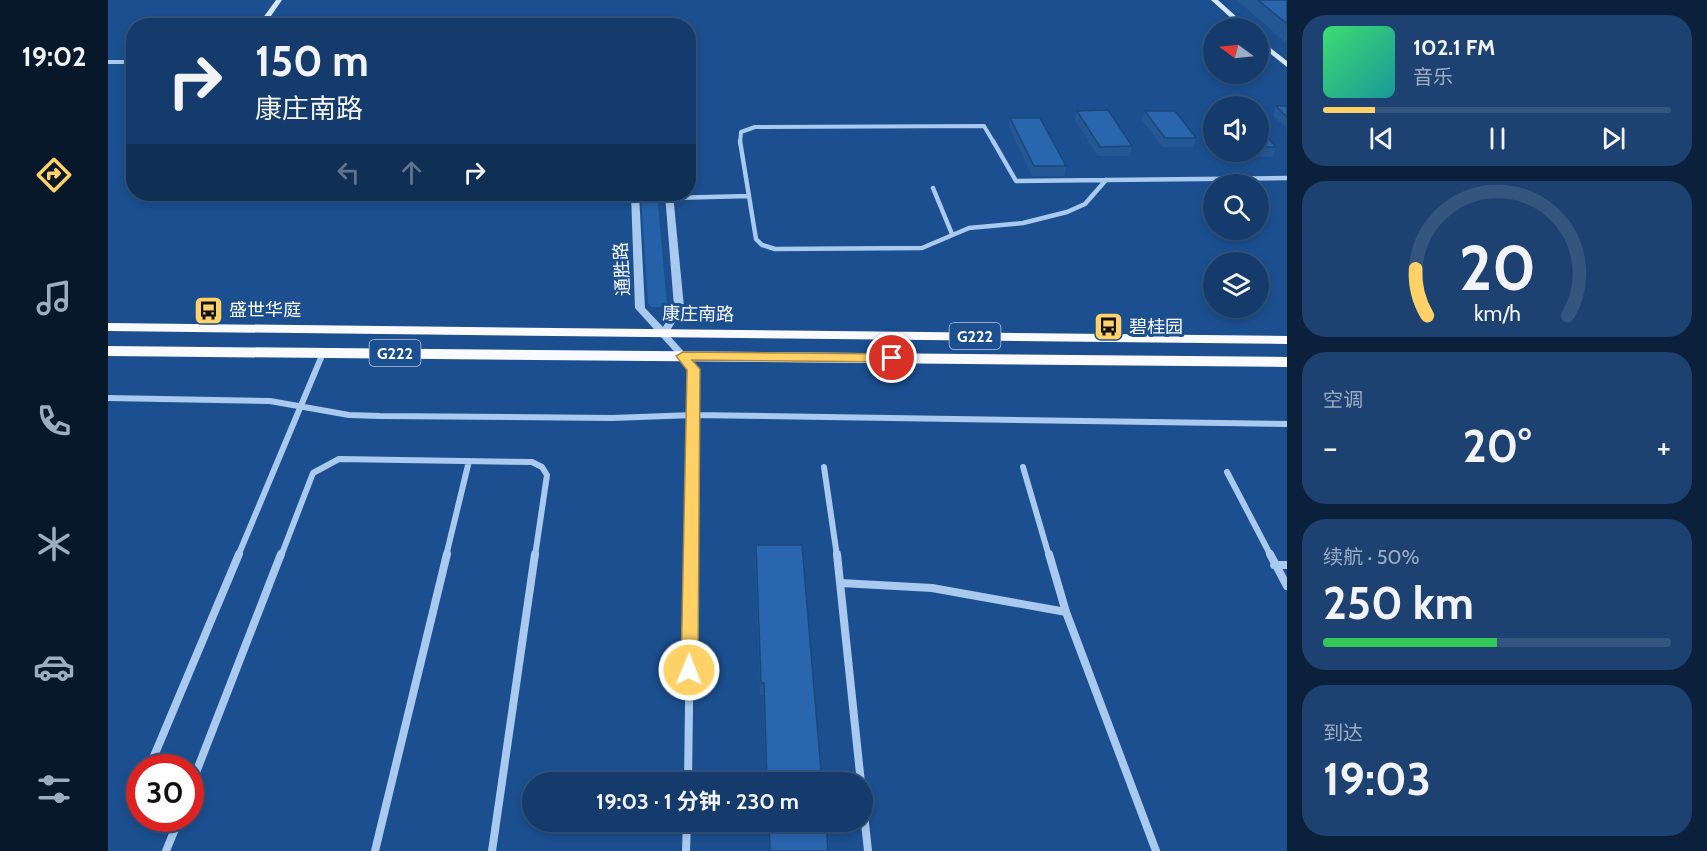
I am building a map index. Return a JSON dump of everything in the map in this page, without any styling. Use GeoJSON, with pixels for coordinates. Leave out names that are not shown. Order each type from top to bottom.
{"type":"FeatureCollection","features":[{"type":"Feature","properties":{"kind":"highway","name":"康庄南路"},"geometry":{"type":"LineString","coordinates":[[108,327],[1287,340]]}},
{"type":"Feature","properties":{"kind":"highway","name":"G222"},"geometry":{"type":"LineString","coordinates":[[108,351],[1287,362]]}},
{"type":"Feature","properties":{"kind":"main road"},"geometry":{"type":"LineString","coordinates":[[266,18],[279,0]]}},
{"type":"Feature","properties":{"kind":"main road"},"geometry":{"type":"LineString","coordinates":[[1214,0],[1235,18]]}},
{"type":"Feature","properties":{"kind":"main road"},"geometry":{"type":"LineString","coordinates":[[1269,49],[1287,65]]}},
{"type":"Feature","properties":{"kind":"street"},"geometry":{"type":"LineString","coordinates":[[108,62],[126,62]]}},
{"type":"Feature","properties":{"kind":"street"},"geometry":{"type":"LineString","coordinates":[[1106,180],[1085,204],[1067,212],[1023,223],[969,228],[922,248],[775,249],[762,245],[756,239],[739,136],[741,132],[755,127],[984,126],[1016,182],[1106,180],[1287,178]]}},
{"type":"Feature","properties":{"kind":"street"},"geometry":{"type":"LineString","coordinates":[[933,188],[952,234]]}},
{"type":"Feature","properties":{"kind":"street"},"geometry":{"type":"LineString","coordinates":[[696,196],[749,196]]}},
{"type":"Feature","properties":{"kind":"street","name":"通胜路"},"geometry":{"type":"LineString","coordinates":[[635,201],[640,308],[683,356]]}},
{"type":"Feature","properties":{"kind":"street"},"geometry":{"type":"LineString","coordinates":[[664,333],[680,307],[670,201]]}},
{"type":"Feature","properties":{"kind":"street"},"geometry":{"type":"LineString","coordinates":[[155,754],[323,353]]}},
{"type":"Feature","properties":{"kind":"street"},"geometry":{"type":"LineString","coordinates":[[683,356],[693,369],[694,415],[688,772]]}},
{"type":"Feature","properties":{"kind":"street"},"geometry":{"type":"LineString","coordinates":[[108,398],[270,401],[349,415],[380,416],[612,418],[694,415],[1287,424]]}},
{"type":"Feature","properties":{"kind":"street"},"geometry":{"type":"LineString","coordinates":[[203,754],[313,473],[339,459],[532,462],[542,467],[547,475],[492,851]]}},
{"type":"Feature","properties":{"kind":"street"},"geometry":{"type":"LineString","coordinates":[[375,851],[469,461]]}},
{"type":"Feature","properties":{"kind":"street"},"geometry":{"type":"LineString","coordinates":[[824,467],[841,583],[860,772]]}},
{"type":"Feature","properties":{"kind":"street"},"geometry":{"type":"LineString","coordinates":[[1023,467],[1065,612],[1156,851]]}},
{"type":"Feature","properties":{"kind":"street"},"geometry":{"type":"LineString","coordinates":[[1227,472],[1287,586]]}},
{"type":"Feature","properties":{"kind":"street"},"geometry":{"type":"LineString","coordinates":[[1274,565],[1287,565]]}},
{"type":"Feature","properties":{"kind":"street"},"geometry":{"type":"LineString","coordinates":[[841,583],[932,588],[1065,612]]}},
{"type":"Feature","properties":{"kind":"street"},"geometry":{"type":"LineString","coordinates":[[166,851],[173,832]]}},
{"type":"Feature","properties":{"kind":"street"},"geometry":{"type":"LineString","coordinates":[[687,832],[687,851]]}},
{"type":"Feature","properties":{"kind":"street"},"geometry":{"type":"LineString","coordinates":[[866,832],[868,851]]}},
{"type":"Feature","properties":{"kind":"shaded area"},"geometry":{"type":"Polygon","coordinates":[[[641,201],[658,201],[667,304],[663,307],[651,307],[648,303],[641,201]]]}},
{"type":"Feature","properties":{"kind":"building"},"geometry":{"type":"Polygon","coordinates":[[[1258,0],[1287,0],[1287,24],[1258,0]]]}},
{"type":"Feature","properties":{"kind":"building"},"geometry":{"type":"Polygon","coordinates":[[[1276,106],[1287,106],[1287,117],[1276,106]]]}},
{"type":"Feature","properties":{"kind":"building"},"geometry":{"type":"Polygon","coordinates":[[[1108,110],[1132,146],[1100,147],[1077,111],[1108,110]]]}},
{"type":"Feature","properties":{"kind":"building"},"geometry":{"type":"Polygon","coordinates":[[[1145,111],[1175,111],[1196,138],[1165,138],[1145,111]]]}},
{"type":"Feature","properties":{"kind":"building"},"geometry":{"type":"Polygon","coordinates":[[[1010,118],[1040,118],[1066,166],[1034,166],[1010,118]]]}},
{"type":"Feature","properties":{"kind":"building"},"geometry":{"type":"Polygon","coordinates":[[[1269,139],[1276,147],[1269,147],[1269,139]]]}},
{"type":"Feature","properties":{"kind":"building"},"geometry":{"type":"Polygon","coordinates":[[[756,545],[802,545],[821,772],[767,772],[764,683],[761,683],[756,545]]]}},
{"type":"Feature","properties":{"kind":"building"},"geometry":{"type":"Polygon","coordinates":[[[769,832],[827,832],[828,851],[770,851],[769,832]]]}},
{"type":"Feature","properties":{"kind":"place","name":"盛世华庭"},"geometry":{"type":"Point","coordinates":[208,310]}},
{"type":"Feature","properties":{"kind":"place","name":"碧桂园"},"geometry":{"type":"Point","coordinates":[1108,327]}},
{"type":"Feature","properties":{"kind":"route"},"geometry":{"type":"LineString","coordinates":[[689,670],[694,415],[693,369],[683,356],[892,358]]}}]}
